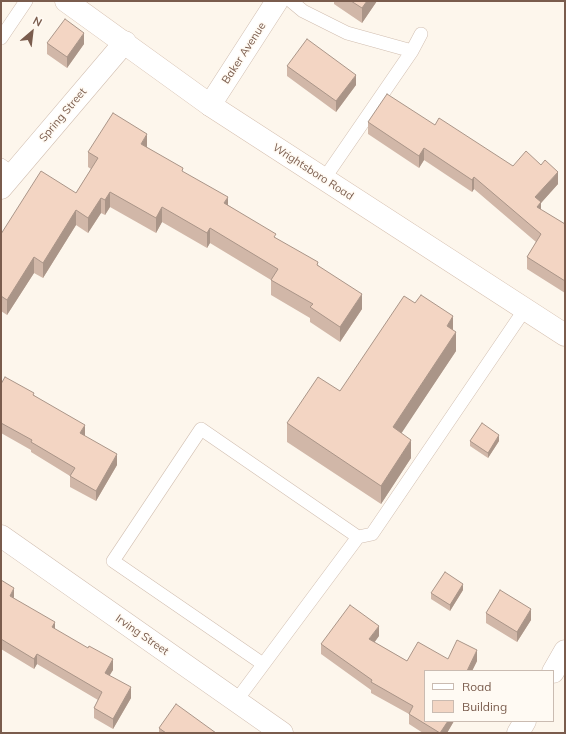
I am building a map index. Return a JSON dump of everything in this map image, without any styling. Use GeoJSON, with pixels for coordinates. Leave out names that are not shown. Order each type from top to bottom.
{"type":"FeatureCollection","features":[{"type":"Feature","properties":{"kind":"street","name":"Wrightsboro Road"},"geometry":{"type":"LineString","coordinates":[[66,1],[125,42],[210,105],[565,335]]}},
{"type":"Feature","properties":{"kind":"street","name":"Baker Avenue"},"geometry":{"type":"LineString","coordinates":[[210,105],[277,1]]}},
{"type":"Feature","properties":{"kind":"street","name":"Spring Street"},"geometry":{"type":"LineString","coordinates":[[5,176],[125,42]]}},
{"type":"Feature","properties":{"kind":"street","name":"Irving Street"},"geometry":{"type":"LineString","coordinates":[[1,536],[282,733]]}},
{"type":"Feature","properties":{"kind":"street"},"geometry":{"type":"LineString","coordinates":[[554,670],[565,651]]}},
{"type":"Feature","properties":{"kind":"street"},"geometry":{"type":"LineString","coordinates":[[518,733],[524,722]]}},
{"type":"Feature","properties":{"kind":"lane"},"geometry":{"type":"LineString","coordinates":[[1,38],[26,1]]}},
{"type":"Feature","properties":{"kind":"lane"},"geometry":{"type":"LineString","coordinates":[[291,1],[303,11],[347,33],[412,51]]}},
{"type":"Feature","properties":{"kind":"lane"},"geometry":{"type":"LineString","coordinates":[[324,179],[412,51],[421,34]]}},
{"type":"Feature","properties":{"kind":"lane"},"geometry":{"type":"LineString","coordinates":[[236,701],[358,537],[372,534],[525,309]]}},
{"type":"Feature","properties":{"kind":"lane"},"geometry":{"type":"LineString","coordinates":[[263,664],[113,561],[201,429],[358,537]]}},
{"type":"Feature","properties":{"kind":"building"},"geometry":{"type":"Polygon","coordinates":[[[351,1],[367,1],[362,8],[351,1]]]}},
{"type":"Feature","properties":{"kind":"building"},"geometry":{"type":"Polygon","coordinates":[[[65,19],[84,33],[67,57],[47,43],[65,19]]]}},
{"type":"Feature","properties":{"kind":"building"},"geometry":{"type":"Polygon","coordinates":[[[307,39],[356,75],[336,101],[287,66],[307,39]]]}},
{"type":"Feature","properties":{"kind":"building"},"geometry":{"type":"Polygon","coordinates":[[[387,94],[435,125],[439,118],[513,166],[526,151],[541,165],[545,160],[558,172],[535,197],[541,202],[537,207],[565,224],[565,281],[527,257],[541,234],[474,177],[472,180],[424,148],[419,156],[368,122],[387,94]]]}},
{"type":"Feature","properties":{"kind":"building"},"geometry":{"type":"Polygon","coordinates":[[[113,113],[147,134],[141,144],[183,168],[182,171],[228,197],[224,203],[276,234],[274,237],[318,262],[317,265],[362,294],[340,327],[310,307],[313,304],[271,280],[278,269],[210,228],[207,233],[162,207],[156,218],[110,192],[105,200],[101,198],[88,218],[76,210],[43,263],[34,257],[7,300],[1,296],[1,234],[41,171],[76,193],[98,158],[88,152],[113,113]]]}},
{"type":"Feature","properties":{"kind":"building"},"geometry":{"type":"Polygon","coordinates":[[[421,295],[453,316],[447,326],[456,332],[393,427],[411,440],[381,486],[287,423],[318,377],[340,391],[404,296],[415,303],[421,295]]]}},
{"type":"Feature","properties":{"kind":"building"},"geometry":{"type":"Polygon","coordinates":[[[5,377],[34,393],[33,395],[85,425],[80,433],[117,454],[96,491],[70,476],[75,468],[31,442],[32,440],[1,423],[1,384],[5,377]]]}},
{"type":"Feature","properties":{"kind":"building"},"geometry":{"type":"Polygon","coordinates":[[[482,423],[499,435],[488,453],[470,441],[482,423]]]}},
{"type":"Feature","properties":{"kind":"building"},"geometry":{"type":"Polygon","coordinates":[[[445,572],[463,584],[450,605],[431,593],[445,572]]]}},
{"type":"Feature","properties":{"kind":"building"},"geometry":{"type":"Polygon","coordinates":[[[1,580],[14,588],[10,596],[55,622],[52,627],[88,648],[89,646],[113,659],[105,673],[131,687],[113,719],[94,708],[102,692],[37,654],[34,659],[1,639],[1,580]]]}},
{"type":"Feature","properties":{"kind":"building"},"geometry":{"type":"Polygon","coordinates":[[[500,590],[531,609],[517,632],[486,613],[500,590]]]}},
{"type":"Feature","properties":{"kind":"building"},"geometry":{"type":"Polygon","coordinates":[[[350,605],[379,626],[369,639],[407,661],[418,642],[448,659],[457,640],[477,650],[467,670],[424,670],[424,722],[447,722],[440,733],[409,714],[413,706],[371,682],[372,680],[321,644],[350,605]]]}},
{"type":"Feature","properties":{"kind":"building"},"geometry":{"type":"Polygon","coordinates":[[[176,704],[216,733],[166,733],[159,728],[176,704]]]}}]}
